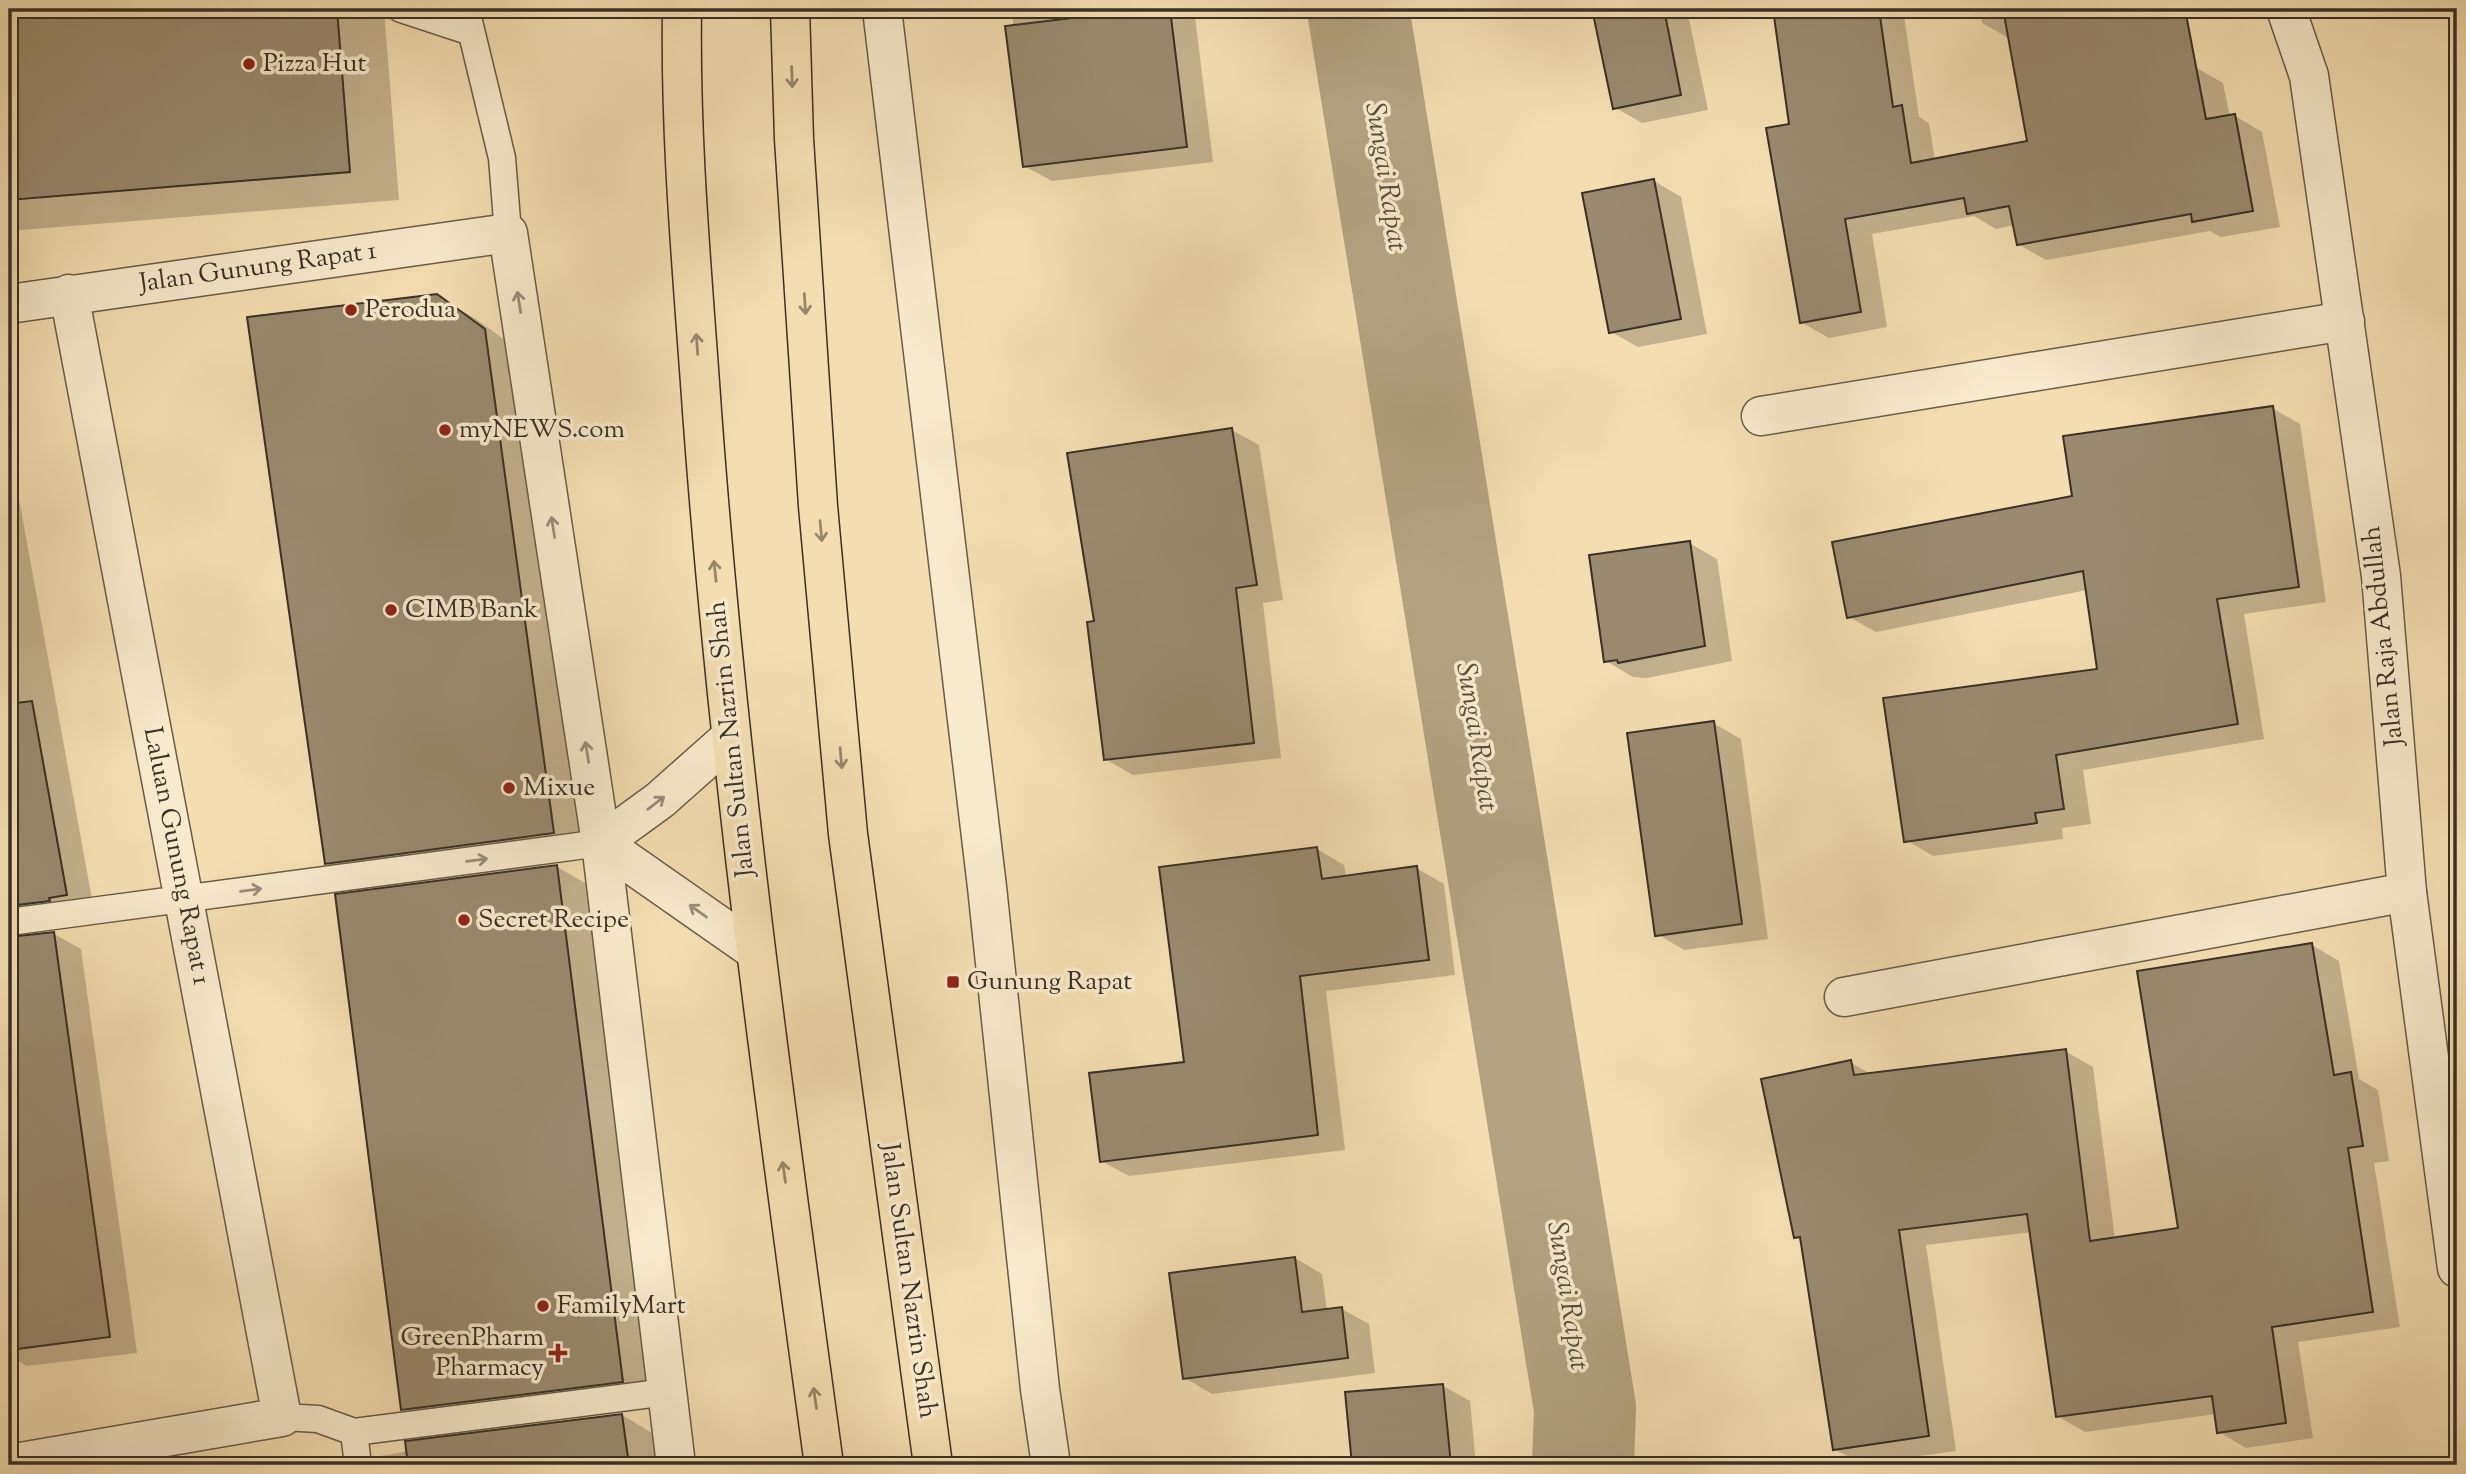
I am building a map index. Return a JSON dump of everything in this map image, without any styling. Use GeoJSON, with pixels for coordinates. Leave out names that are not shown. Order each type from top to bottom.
{"type":"FeatureCollection","features":[{"type":"Feature","properties":{"kind":"highway"},"geometry":{"type":"LineString","coordinates":[[661,9],[680,100]]}},
{"type":"Feature","properties":{"kind":"highway","name":"Jalan Sultan Nazrin Shah"},"geometry":{"type":"LineString","coordinates":[[681,9],[680,100],[708,507],[754,950],[824,1465]]}},
{"type":"Feature","properties":{"kind":"highway","name":"Jalan Sultan Nazrin Shah"},"geometry":{"type":"LineString","coordinates":[[790,9],[794,139],[818,506],[848,834],[933,1465]]}},
{"type":"Feature","properties":{"kind":"street"},"geometry":{"type":"LineString","coordinates":[[882,9],[987,887],[1040,1389],[1051,1465]]}},
{"type":"Feature","properties":{"kind":"street","name":"Jalan Raja Abdullah"},"geometry":{"type":"LineString","coordinates":[[2286,9],[2309,76],[2381,576],[2407,892],[2457,1268]]}},
{"type":"Feature","properties":{"kind":"street"},"geometry":{"type":"LineString","coordinates":[[508,233],[601,844],[676,1465]]}},
{"type":"Feature","properties":{"kind":"street","name":"Jalan Gunung Rapat 1"},"geometry":{"type":"LineString","coordinates":[[9,304],[508,233]]}},
{"type":"Feature","properties":{"kind":"street","name":"Laluan Gunung Rapat 1"},"geometry":{"type":"LineString","coordinates":[[69,294],[282,1417]]}},
{"type":"Feature","properties":{"kind":"street"},"geometry":{"type":"LineString","coordinates":[[1761,416],[2345,321]]}},
{"type":"Feature","properties":{"kind":"street"},"geometry":{"type":"LineString","coordinates":[[601,844],[660,800],[732,737]]}},
{"type":"Feature","properties":{"kind":"street"},"geometry":{"type":"LineString","coordinates":[[601,844],[754,950]]}},
{"type":"Feature","properties":{"kind":"street"},"geometry":{"type":"LineString","coordinates":[[1844,997],[2407,892]]}},
{"type":"Feature","properties":{"kind":"street"},"geometry":{"type":"LineString","coordinates":[[9,1464],[282,1417]]}},
{"type":"Feature","properties":{"kind":"lane"},"geometry":{"type":"LineString","coordinates":[[401,9],[468,20],[502,158],[508,233]]}},
{"type":"Feature","properties":{"kind":"lane"},"geometry":{"type":"LineString","coordinates":[[9,922],[601,844]]}},
{"type":"Feature","properties":{"kind":"lane"},"geometry":{"type":"LineString","coordinates":[[282,1417],[318,1419],[354,1432],[667,1392]]}},
{"type":"Feature","properties":{"kind":"lane"},"geometry":{"type":"LineString","coordinates":[[354,1432],[358,1465]]}},
{"type":"Feature","properties":{"kind":"building"},"geometry":{"type":"Polygon","coordinates":[[[9,9],[337,9],[350,172],[9,200],[9,9]]]}},
{"type":"Feature","properties":{"kind":"building"},"geometry":{"type":"Polygon","coordinates":[[[1147,9],[1170,9],[1187,147],[1023,167],[1005,26],[1147,9]]]}},
{"type":"Feature","properties":{"kind":"building"},"geometry":{"type":"Polygon","coordinates":[[[1592,9],[1664,9],[1681,95],[1613,109],[1592,9]]]}},
{"type":"Feature","properties":{"kind":"building"},"geometry":{"type":"Polygon","coordinates":[[[1773,9],[1879,9],[1893,107],[1902,105],[1911,163],[2027,141],[2003,9],[2185,9],[2206,119],[2235,114],[2253,211],[2192,222],[2191,214],[2017,245],[2009,206],[1967,214],[1964,198],[1845,219],[1861,312],[1800,323],[1766,128],[1789,124],[1773,9]]]}},
{"type":"Feature","properties":{"kind":"building"},"geometry":{"type":"Polygon","coordinates":[[[1654,179],[1681,319],[1609,333],[1582,193],[1654,179]]]}},
{"type":"Feature","properties":{"kind":"building"},"geometry":{"type":"Polygon","coordinates":[[[437,294],[485,329],[554,833],[325,864],[247,317],[437,294]]]}},
{"type":"Feature","properties":{"kind":"building"},"geometry":{"type":"Polygon","coordinates":[[[2273,406],[2299,587],[2217,599],[2238,724],[2056,755],[2064,809],[2035,813],[2037,823],[1904,842],[1883,698],[2097,669],[2083,571],[1847,618],[1832,542],[2072,496],[2063,436],[2273,406]]]}},
{"type":"Feature","properties":{"kind":"building"},"geometry":{"type":"Polygon","coordinates":[[[1232,428],[1257,585],[1236,588],[1254,743],[1104,760],[1087,622],[1094,621],[1067,453],[1232,428]]]}},
{"type":"Feature","properties":{"kind":"building"},"geometry":{"type":"Polygon","coordinates":[[[1690,541],[1705,646],[1618,663],[1617,660],[1604,662],[1589,555],[1690,541]]]}},
{"type":"Feature","properties":{"kind":"building"},"geometry":{"type":"Polygon","coordinates":[[[32,701],[67,895],[49,898],[50,901],[9,906],[9,704],[32,701]]]}},
{"type":"Feature","properties":{"kind":"building"},"geometry":{"type":"Polygon","coordinates":[[[1714,721],[1742,924],[1655,936],[1627,733],[1714,721]]]}},
{"type":"Feature","properties":{"kind":"building"},"geometry":{"type":"Polygon","coordinates":[[[1317,847],[1322,879],[1417,866],[1429,960],[1300,976],[1318,1135],[1100,1162],[1089,1073],[1184,1062],[1159,867],[1317,847]]]}},
{"type":"Feature","properties":{"kind":"building"},"geometry":{"type":"Polygon","coordinates":[[[557,865],[623,1382],[401,1410],[335,894],[557,865]]]}},
{"type":"Feature","properties":{"kind":"building"},"geometry":{"type":"Polygon","coordinates":[[[54,932],[110,1337],[9,1350],[9,937],[54,932]]]}},
{"type":"Feature","properties":{"kind":"building"},"geometry":{"type":"Polygon","coordinates":[[[2312,943],[2334,1075],[2351,1072],[2363,1146],[2348,1148],[2373,1312],[2272,1327],[2286,1423],[2217,1433],[2212,1396],[2056,1417],[2027,1214],[1899,1230],[1929,1436],[1833,1450],[1800,1237],[1794,1238],[1761,1079],[1851,1060],[1854,1075],[2066,1049],[2090,1241],[2178,1228],[2137,971],[2312,943]]]}},
{"type":"Feature","properties":{"kind":"building"},"geometry":{"type":"Polygon","coordinates":[[[1295,1257],[1302,1312],[1342,1307],[1348,1358],[1183,1379],[1169,1273],[1295,1257]]]}},
{"type":"Feature","properties":{"kind":"building"},"geometry":{"type":"Polygon","coordinates":[[[1443,1384],[1451,1465],[1352,1465],[1345,1392],[1443,1384]]]}},
{"type":"Feature","properties":{"kind":"building"},"geometry":{"type":"Polygon","coordinates":[[[622,1414],[629,1465],[408,1465],[405,1441],[622,1414]]]}},
{"type":"Feature","properties":{"kind":"waterway","name":"Sungai Rapat"},"geometry":{"type":"LineString","coordinates":[[1358,9],[1585,1408],[1583,1465]]}},
{"type":"Feature","properties":{"kind":"place","name":"Pizza Hut"},"geometry":{"type":"Point","coordinates":[249,64]}},
{"type":"Feature","properties":{"kind":"place","name":"Perodua"},"geometry":{"type":"Point","coordinates":[351,310]}},
{"type":"Feature","properties":{"kind":"place","name":"myNEWS.com"},"geometry":{"type":"Point","coordinates":[445,430]}},
{"type":"Feature","properties":{"kind":"place","name":"CIMB Bank"},"geometry":{"type":"Point","coordinates":[391,610]}},
{"type":"Feature","properties":{"kind":"place","name":"Mixue"},"geometry":{"type":"Point","coordinates":[509,788]}},
{"type":"Feature","properties":{"kind":"place","name":"Secret Recipe"},"geometry":{"type":"Point","coordinates":[464,920]}},
{"type":"Feature","properties":{"kind":"place","name":"Gunung Rapat"},"geometry":{"type":"Point","coordinates":[953,982]}},
{"type":"Feature","properties":{"kind":"place","name":"FamilyMart"},"geometry":{"type":"Point","coordinates":[543,1306]}},
{"type":"Feature","properties":{"kind":"place","name":"GreenPharm Pharmacy"},"geometry":{"type":"Point","coordinates":[558,1353]}}]}
